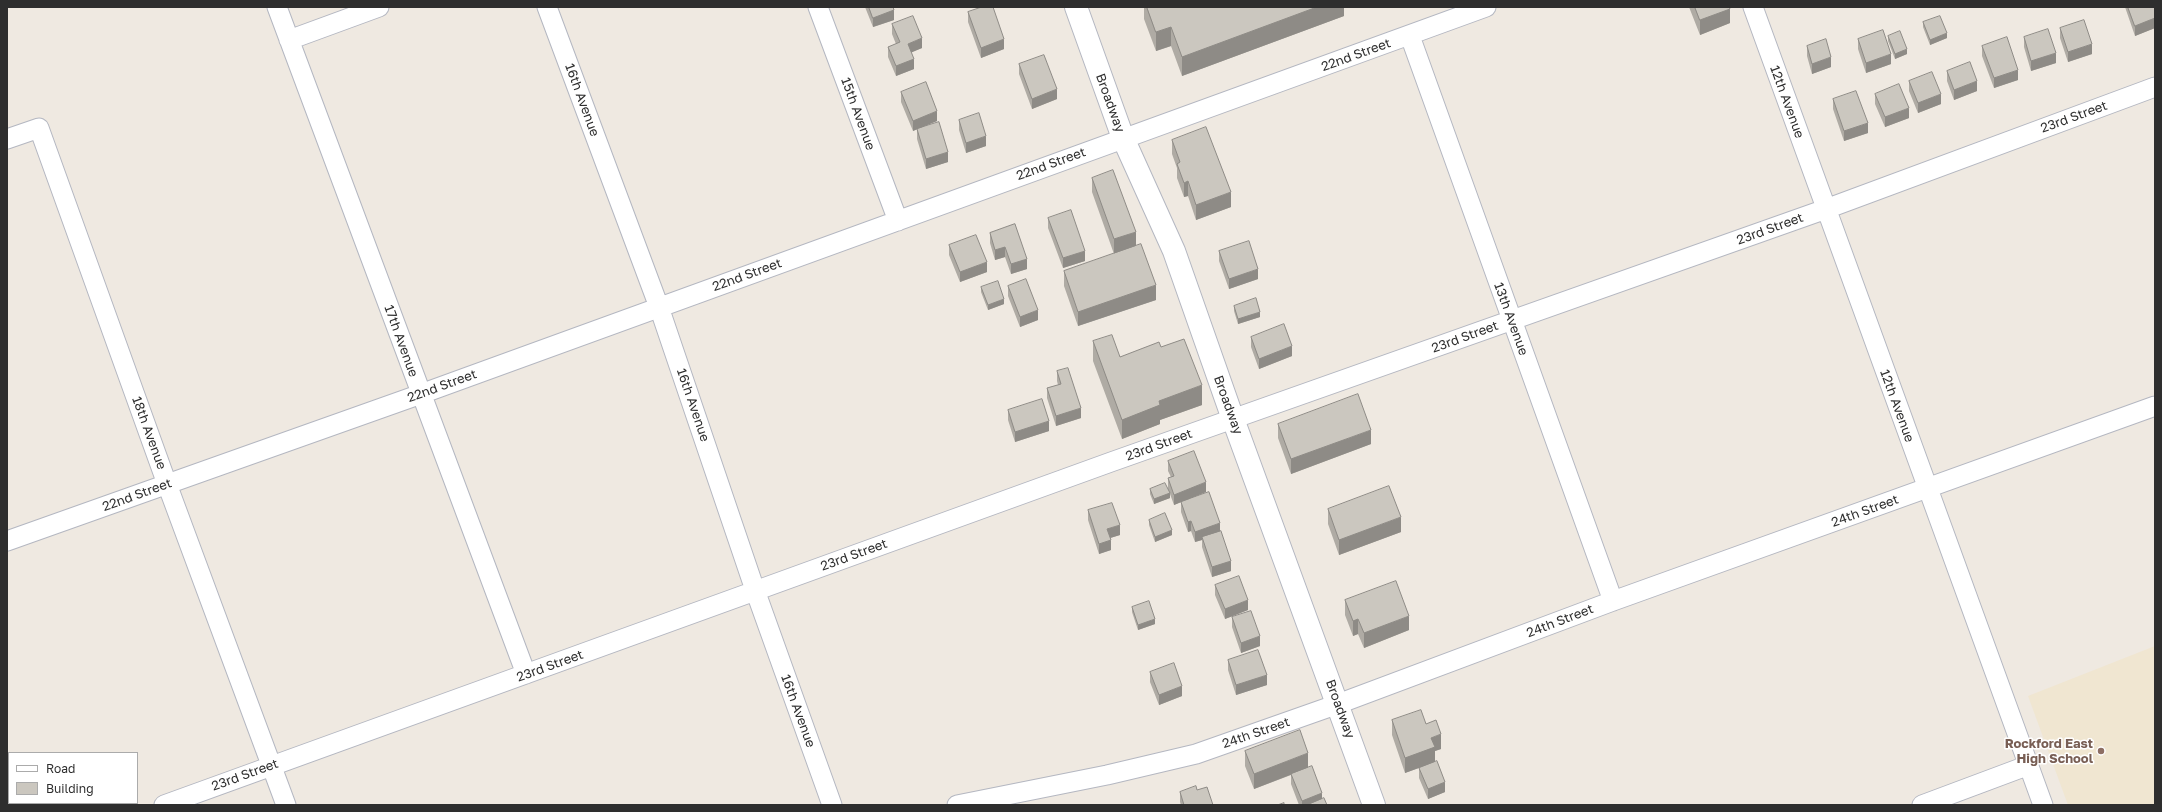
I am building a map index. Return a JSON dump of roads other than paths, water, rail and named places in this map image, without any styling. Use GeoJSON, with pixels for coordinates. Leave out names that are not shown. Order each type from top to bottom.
{"type":"FeatureCollection","features":[{"type":"Feature","properties":{"kind":"main road","name":"Broadway"},"geometry":{"type":"LineString","coordinates":[[1076,7],[1123,138],[1174,251],[1233,419],[1374,805]]}},
{"type":"Feature","properties":{"kind":"street","name":"17th Avenue"},"geometry":{"type":"LineString","coordinates":[[277,7],[526,674]]}},
{"type":"Feature","properties":{"kind":"street"},"geometry":{"type":"LineString","coordinates":[[289,40],[379,7]]}},
{"type":"Feature","properties":{"kind":"street","name":"16th Avenue"},"geometry":{"type":"LineString","coordinates":[[547,7],[659,307],[756,590],[832,805]]}},
{"type":"Feature","properties":{"kind":"street","name":"15th Avenue"},"geometry":{"type":"LineString","coordinates":[[818,7],[898,220]]}},
{"type":"Feature","properties":{"kind":"street","name":"22nd Street"},"geometry":{"type":"LineString","coordinates":[[7,542],[421,394],[1123,138],[1410,36],[1486,7]]}},
{"type":"Feature","properties":{"kind":"street","name":"12th Avenue"},"geometry":{"type":"LineString","coordinates":[[1753,7],[2043,805]]}},
{"type":"Feature","properties":{"kind":"street","name":"13th Avenue"},"geometry":{"type":"LineString","coordinates":[[1410,36],[1613,601]]}},
{"type":"Feature","properties":{"kind":"street","name":"23rd Street"},"geometry":{"type":"LineString","coordinates":[[164,805],[756,590],[1826,209],[2155,88]]}},
{"type":"Feature","properties":{"kind":"street","name":"18th Avenue"},"geometry":{"type":"LineString","coordinates":[[7,139],[39,128],[167,484],[286,805]]}},
{"type":"Feature","properties":{"kind":"street","name":"24th Street"},"geometry":{"type":"LineString","coordinates":[[957,805],[1107,775],[1196,754],[1338,704],[1613,601],[2155,406]]}},
{"type":"Feature","properties":{"kind":"street"},"geometry":{"type":"LineString","coordinates":[[1922,805],[2029,765]]}},
{"type":"Feature","properties":{"kind":"place","name":"Rockford East High School"},"geometry":{"type":"Point","coordinates":[2101,751]}}]}
